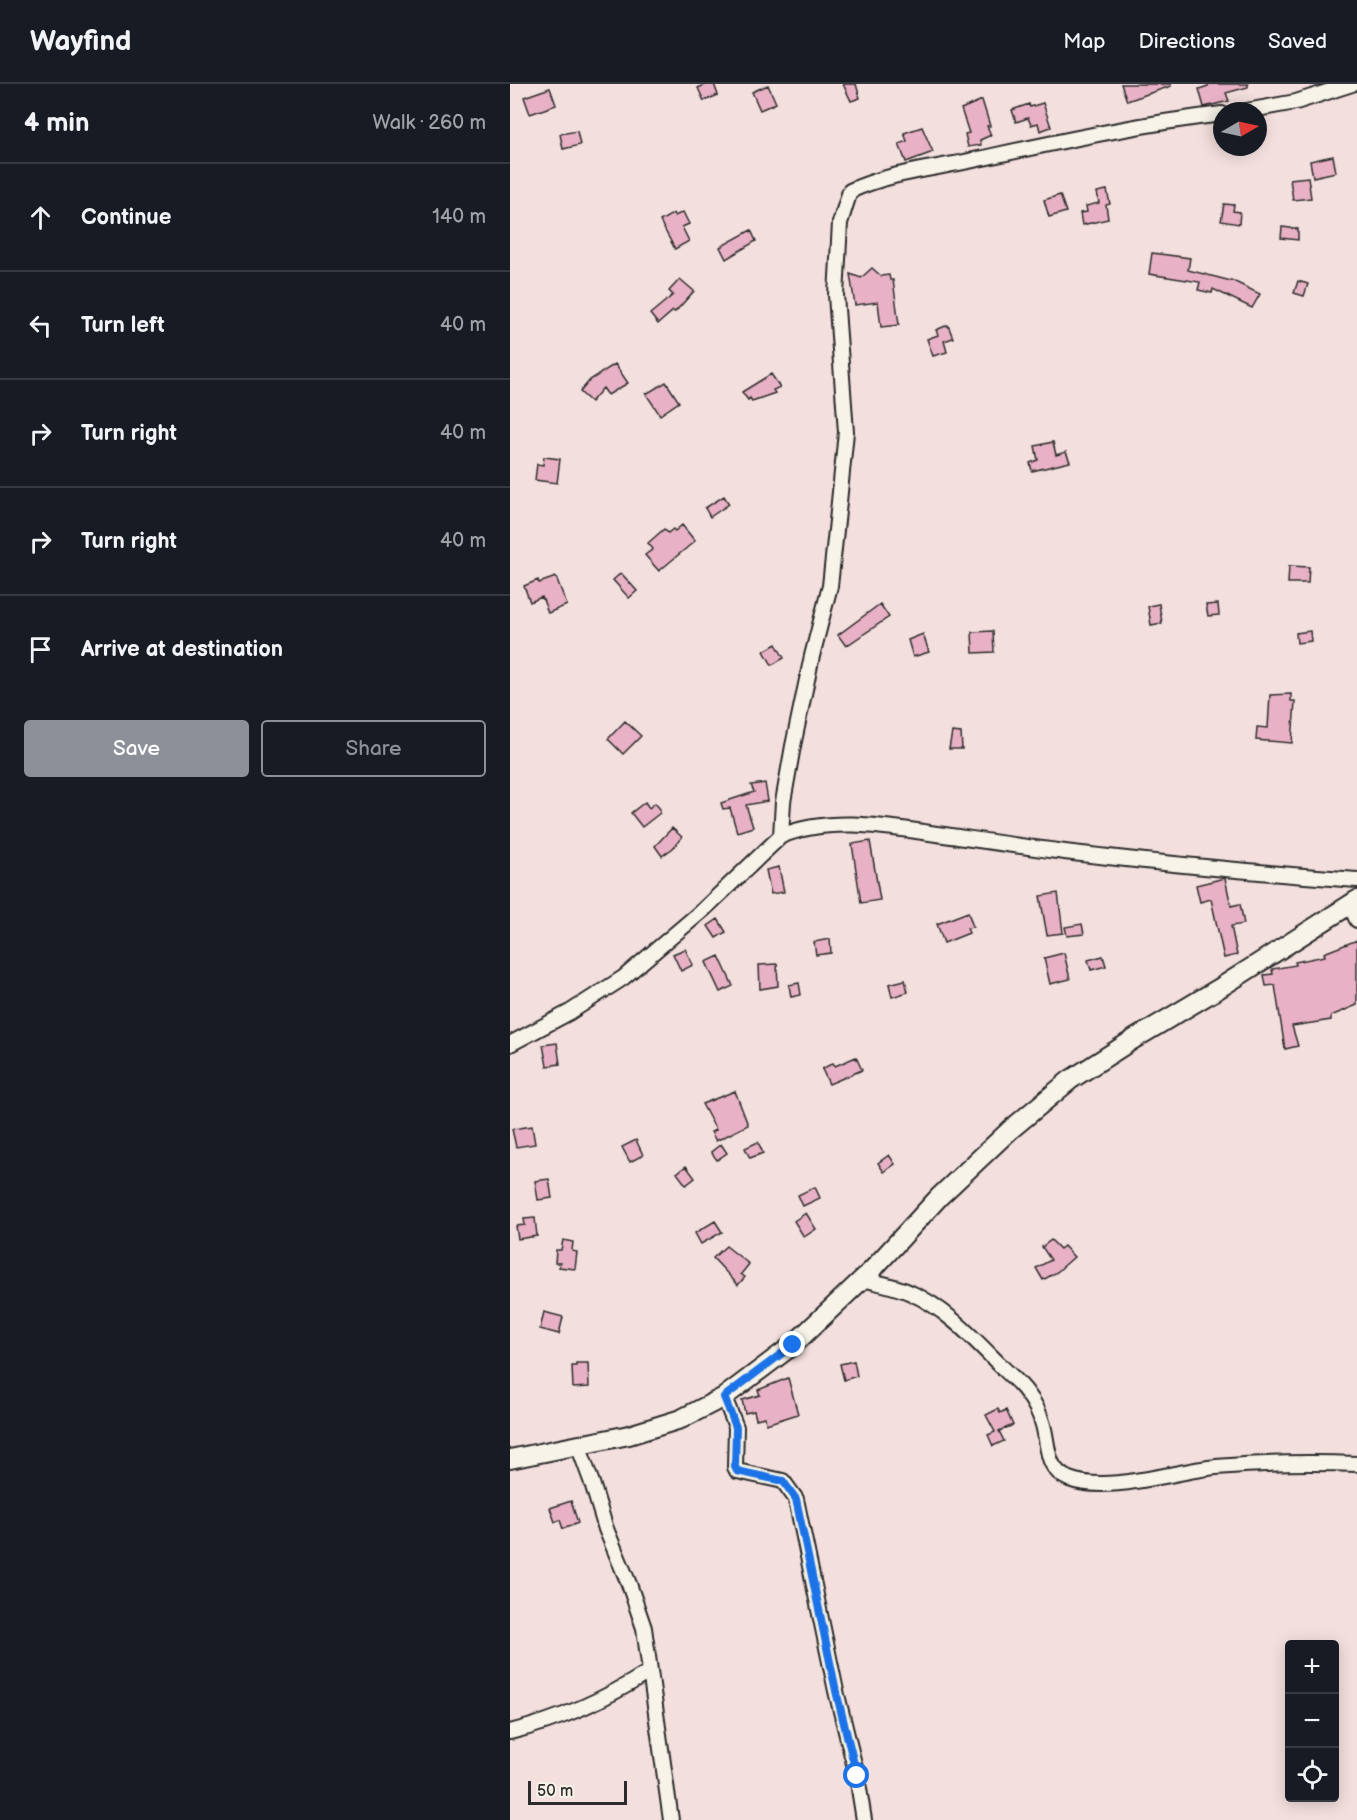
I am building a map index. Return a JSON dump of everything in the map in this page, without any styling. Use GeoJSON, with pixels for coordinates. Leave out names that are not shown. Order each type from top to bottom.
{"type":"FeatureCollection","features":[{"type":"Feature","properties":{"kind":"street"},"geometry":{"type":"LineString","coordinates":[[1267,107],[1296,102],[1352,84]]}},
{"type":"Feature","properties":{"kind":"street"},"geometry":{"type":"LineString","coordinates":[[781,836],[783,802],[791,757],[812,656],[830,586],[840,502],[846,432],[836,295],[840,223],[850,191],[862,185],[893,177],[1073,139],[1150,124],[1213,115]]}},
{"type":"Feature","properties":{"kind":"street"},"geometry":{"type":"LineString","coordinates":[[510,1044],[570,1012],[623,978],[702,910],[781,836],[798,829],[841,825],[882,826],[1030,848],[1186,867],[1357,880]]}},
{"type":"Feature","properties":{"kind":"street"},"geometry":{"type":"LineString","coordinates":[[510,1459],[629,1435],[681,1419],[724,1397],[793,1345],[863,1279],[947,1189],[1010,1130],[1070,1080],[1134,1039],[1355,908]]}},
{"type":"Feature","properties":{"kind":"street"},"geometry":{"type":"LineString","coordinates":[[863,1279],[916,1295],[935,1306],[974,1338],[1026,1392],[1043,1424],[1053,1467],[1058,1474],[1071,1480],[1104,1485],[1179,1472],[1250,1464],[1314,1462],[1357,1464]]}},
{"type":"Feature","properties":{"kind":"street"},"geometry":{"type":"LineString","coordinates":[[724,1397],[736,1427],[735,1467],[737,1471],[783,1481],[796,1499],[836,1691],[857,1776],[864,1820]]}},
{"type":"Feature","properties":{"kind":"street"},"geometry":{"type":"LineString","coordinates":[[578,1445],[606,1529],[644,1628],[671,1820]]}},
{"type":"Feature","properties":{"kind":"street"},"geometry":{"type":"LineString","coordinates":[[510,1732],[532,1727],[573,1710],[628,1685],[650,1671]]}},
{"type":"Feature","properties":{"kind":"building"},"geometry":{"type":"Polygon","coordinates":[[[714,84],[718,95],[704,101],[698,88],[714,84]]]}},
{"type":"Feature","properties":{"kind":"building"},"geometry":{"type":"Polygon","coordinates":[[[843,84],[856,84],[860,98],[851,101],[843,84]]]}},
{"type":"Feature","properties":{"kind":"building"},"geometry":{"type":"Polygon","coordinates":[[[1121,84],[1170,84],[1171,86],[1127,101],[1121,84]]]}},
{"type":"Feature","properties":{"kind":"building"},"geometry":{"type":"Polygon","coordinates":[[[1207,84],[1248,84],[1248,87],[1226,93],[1229,101],[1213,102],[1213,105],[1204,107],[1199,89],[1208,86],[1207,84]]]}},
{"type":"Feature","properties":{"kind":"building"},"geometry":{"type":"Polygon","coordinates":[[[768,85],[776,103],[760,110],[752,92],[768,85]]]}},
{"type":"Feature","properties":{"kind":"building"},"geometry":{"type":"Polygon","coordinates":[[[550,88],[556,105],[530,114],[524,97],[550,88]]]}},
{"type":"Feature","properties":{"kind":"building"},"geometry":{"type":"Polygon","coordinates":[[[982,100],[991,135],[980,140],[981,145],[968,147],[965,134],[969,133],[961,109],[982,100]]]}},
{"type":"Feature","properties":{"kind":"building"},"geometry":{"type":"Polygon","coordinates":[[[1043,103],[1051,127],[1040,131],[1038,123],[1031,125],[1028,118],[1016,122],[1012,110],[1029,104],[1030,107],[1043,103]]]}},
{"type":"Feature","properties":{"kind":"building"},"geometry":{"type":"Polygon","coordinates":[[[922,127],[933,152],[906,162],[899,144],[907,141],[904,133],[922,127]]]}},
{"type":"Feature","properties":{"kind":"building"},"geometry":{"type":"Polygon","coordinates":[[[577,131],[580,145],[563,149],[560,134],[577,131]]]}},
{"type":"Feature","properties":{"kind":"building"},"geometry":{"type":"Polygon","coordinates":[[[1333,156],[1336,172],[1313,177],[1310,161],[1333,156]]]}},
{"type":"Feature","properties":{"kind":"building"},"geometry":{"type":"Polygon","coordinates":[[[1308,177],[1311,198],[1293,200],[1290,179],[1308,177]]]}},
{"type":"Feature","properties":{"kind":"building"},"geometry":{"type":"Polygon","coordinates":[[[1107,190],[1110,204],[1106,205],[1108,219],[1082,225],[1080,213],[1087,212],[1086,206],[1099,203],[1097,192],[1107,190]]]}},
{"type":"Feature","properties":{"kind":"building"},"geometry":{"type":"Polygon","coordinates":[[[1060,195],[1066,212],[1049,217],[1044,200],[1060,195]]]}},
{"type":"Feature","properties":{"kind":"building"},"geometry":{"type":"Polygon","coordinates":[[[1224,204],[1234,205],[1233,211],[1240,212],[1239,224],[1221,221],[1224,204]]]}},
{"type":"Feature","properties":{"kind":"building"},"geometry":{"type":"Polygon","coordinates":[[[683,212],[689,224],[682,227],[689,241],[675,249],[660,221],[674,213],[675,216],[683,212]]]}},
{"type":"Feature","properties":{"kind":"building"},"geometry":{"type":"Polygon","coordinates":[[[1282,227],[1298,229],[1298,240],[1281,238],[1282,227]]]}},
{"type":"Feature","properties":{"kind":"building"},"geometry":{"type":"Polygon","coordinates":[[[751,230],[756,241],[726,259],[720,247],[751,230]]]}},
{"type":"Feature","properties":{"kind":"building"},"geometry":{"type":"Polygon","coordinates":[[[1152,253],[1190,258],[1188,270],[1231,280],[1260,294],[1252,308],[1213,289],[1212,293],[1198,290],[1200,282],[1149,274],[1152,253]]]}},
{"type":"Feature","properties":{"kind":"building"},"geometry":{"type":"Polygon","coordinates":[[[872,268],[881,276],[889,275],[890,280],[893,280],[899,325],[881,327],[878,302],[855,305],[850,274],[861,278],[872,268]]]}},
{"type":"Feature","properties":{"kind":"building"},"geometry":{"type":"Polygon","coordinates":[[[680,279],[694,291],[675,312],[673,311],[658,324],[650,314],[673,295],[669,291],[680,279]]]}},
{"type":"Feature","properties":{"kind":"building"},"geometry":{"type":"Polygon","coordinates":[[[1298,281],[1308,284],[1304,296],[1294,293],[1298,281]]]}},
{"type":"Feature","properties":{"kind":"building"},"geometry":{"type":"Polygon","coordinates":[[[948,325],[953,338],[944,341],[947,352],[933,356],[927,339],[938,335],[936,330],[948,325]]]}},
{"type":"Feature","properties":{"kind":"building"},"geometry":{"type":"Polygon","coordinates":[[[615,364],[628,383],[608,395],[603,388],[591,402],[580,392],[590,380],[615,364]]]}},
{"type":"Feature","properties":{"kind":"building"},"geometry":{"type":"Polygon","coordinates":[[[771,374],[780,387],[773,390],[775,393],[752,401],[750,398],[748,400],[742,392],[771,374]]]}},
{"type":"Feature","properties":{"kind":"building"},"geometry":{"type":"Polygon","coordinates":[[[666,382],[679,402],[660,415],[646,394],[666,382]]]}},
{"type":"Feature","properties":{"kind":"building"},"geometry":{"type":"Polygon","coordinates":[[[1053,442],[1056,455],[1066,452],[1070,462],[1032,471],[1030,463],[1038,460],[1035,446],[1053,442]]]}},
{"type":"Feature","properties":{"kind":"building"},"geometry":{"type":"Polygon","coordinates":[[[544,457],[560,459],[557,483],[535,480],[537,464],[543,465],[544,457]]]}},
{"type":"Feature","properties":{"kind":"building"},"geometry":{"type":"Polygon","coordinates":[[[724,496],[729,504],[710,517],[705,508],[724,496]]]}},
{"type":"Feature","properties":{"kind":"building"},"geometry":{"type":"Polygon","coordinates":[[[682,525],[695,541],[659,571],[645,555],[653,549],[648,543],[664,529],[668,533],[682,525]]]}},
{"type":"Feature","properties":{"kind":"building"},"geometry":{"type":"Polygon","coordinates":[[[1289,566],[1309,567],[1308,583],[1288,583],[1289,566]]]}},
{"type":"Feature","properties":{"kind":"building"},"geometry":{"type":"Polygon","coordinates":[[[621,573],[637,591],[629,598],[613,580],[621,573]]]}},
{"type":"Feature","properties":{"kind":"building"},"geometry":{"type":"Polygon","coordinates":[[[556,577],[567,605],[548,613],[542,597],[530,602],[524,586],[538,580],[539,583],[556,577]]]}},
{"type":"Feature","properties":{"kind":"building"},"geometry":{"type":"Polygon","coordinates":[[[880,604],[889,617],[846,646],[838,635],[880,604]]]}},
{"type":"Feature","properties":{"kind":"building"},"geometry":{"type":"Polygon","coordinates":[[[1159,604],[1162,623],[1151,625],[1148,606],[1159,604]]]}},
{"type":"Feature","properties":{"kind":"building"},"geometry":{"type":"Polygon","coordinates":[[[1218,604],[1219,615],[1208,616],[1206,605],[1218,604]]]}},
{"type":"Feature","properties":{"kind":"building"},"geometry":{"type":"Polygon","coordinates":[[[993,631],[994,652],[973,653],[972,632],[993,631]]]}},
{"type":"Feature","properties":{"kind":"building"},"geometry":{"type":"Polygon","coordinates":[[[1310,631],[1311,641],[1297,643],[1296,633],[1310,631]]]}},
{"type":"Feature","properties":{"kind":"building"},"geometry":{"type":"Polygon","coordinates":[[[923,634],[929,652],[913,657],[908,640],[923,634]]]}},
{"type":"Feature","properties":{"kind":"building"},"geometry":{"type":"Polygon","coordinates":[[[776,644],[784,658],[772,665],[764,651],[776,644]]]}},
{"type":"Feature","properties":{"kind":"building"},"geometry":{"type":"Polygon","coordinates":[[[1291,694],[1291,701],[1295,701],[1292,743],[1256,740],[1257,727],[1268,728],[1270,695],[1291,694]]]}},
{"type":"Feature","properties":{"kind":"building"},"geometry":{"type":"Polygon","coordinates":[[[625,721],[641,736],[623,754],[608,739],[625,721]]]}},
{"type":"Feature","properties":{"kind":"building"},"geometry":{"type":"Polygon","coordinates":[[[952,732],[961,733],[962,749],[949,749],[952,732]]]}},
{"type":"Feature","properties":{"kind":"building"},"geometry":{"type":"Polygon","coordinates":[[[765,783],[768,801],[746,805],[753,827],[737,832],[730,808],[723,809],[721,803],[754,792],[751,785],[765,783]]]}},
{"type":"Feature","properties":{"kind":"building"},"geometry":{"type":"Polygon","coordinates":[[[645,802],[649,808],[655,803],[660,813],[642,827],[631,813],[645,802]]]}},
{"type":"Feature","properties":{"kind":"building"},"geometry":{"type":"Polygon","coordinates":[[[672,828],[682,837],[662,856],[655,846],[672,828]]]}},
{"type":"Feature","properties":{"kind":"building"},"geometry":{"type":"Polygon","coordinates":[[[870,841],[880,900],[861,903],[852,844],[870,841]]]}},
{"type":"Feature","properties":{"kind":"building"},"geometry":{"type":"Polygon","coordinates":[[[779,867],[784,892],[771,894],[766,870],[779,867]]]}},
{"type":"Feature","properties":{"kind":"building"},"geometry":{"type":"Polygon","coordinates":[[[1225,878],[1231,906],[1240,904],[1244,924],[1231,926],[1237,955],[1224,958],[1211,899],[1200,902],[1196,885],[1225,878]]]}},
{"type":"Feature","properties":{"kind":"building"},"geometry":{"type":"Polygon","coordinates":[[[1058,893],[1063,933],[1047,935],[1040,896],[1058,893]]]}},
{"type":"Feature","properties":{"kind":"building"},"geometry":{"type":"Polygon","coordinates":[[[968,912],[973,927],[967,928],[969,933],[944,943],[937,924],[968,912]]]}},
{"type":"Feature","properties":{"kind":"building"},"geometry":{"type":"Polygon","coordinates":[[[718,919],[726,932],[716,938],[708,926],[718,919]]]}},
{"type":"Feature","properties":{"kind":"building"},"geometry":{"type":"Polygon","coordinates":[[[1082,924],[1084,934],[1067,936],[1065,927],[1082,924]]]}},
{"type":"Feature","properties":{"kind":"building"},"geometry":{"type":"Polygon","coordinates":[[[830,939],[831,953],[816,955],[814,942],[830,939]]]}},
{"type":"Feature","properties":{"kind":"building"},"geometry":{"type":"Polygon","coordinates":[[[1357,940],[1357,1005],[1331,1016],[1331,1020],[1292,1026],[1298,1046],[1285,1049],[1275,985],[1266,986],[1264,975],[1273,974],[1272,969],[1296,965],[1295,962],[1325,956],[1324,953],[1357,940]]]}},
{"type":"Feature","properties":{"kind":"building"},"geometry":{"type":"Polygon","coordinates":[[[685,949],[693,965],[681,971],[673,954],[685,949]]]}},
{"type":"Feature","properties":{"kind":"building"},"geometry":{"type":"Polygon","coordinates":[[[1064,953],[1070,979],[1050,984],[1044,958],[1064,953]]]}},
{"type":"Feature","properties":{"kind":"building"},"geometry":{"type":"Polygon","coordinates":[[[719,956],[733,986],[720,992],[706,962],[719,956]]]}},
{"type":"Feature","properties":{"kind":"building"},"geometry":{"type":"Polygon","coordinates":[[[1103,956],[1106,966],[1091,970],[1088,960],[1103,956]]]}},
{"type":"Feature","properties":{"kind":"building"},"geometry":{"type":"Polygon","coordinates":[[[777,964],[778,986],[760,989],[759,965],[777,964]]]}},
{"type":"Feature","properties":{"kind":"building"},"geometry":{"type":"Polygon","coordinates":[[[905,980],[908,992],[892,997],[889,984],[905,980]]]}},
{"type":"Feature","properties":{"kind":"building"},"geometry":{"type":"Polygon","coordinates":[[[799,983],[801,995],[791,997],[789,985],[799,983]]]}},
{"type":"Feature","properties":{"kind":"building"},"geometry":{"type":"Polygon","coordinates":[[[557,1043],[560,1064],[547,1066],[543,1045],[557,1043]]]}},
{"type":"Feature","properties":{"kind":"building"},"geometry":{"type":"Polygon","coordinates":[[[856,1057],[862,1070],[829,1084],[822,1069],[833,1063],[835,1066],[856,1057]]]}},
{"type":"Feature","properties":{"kind":"building"},"geometry":{"type":"Polygon","coordinates":[[[735,1091],[748,1125],[716,1141],[711,1132],[716,1130],[702,1104],[735,1091]]]}},
{"type":"Feature","properties":{"kind":"building"},"geometry":{"type":"Polygon","coordinates":[[[532,1126],[535,1144],[516,1147],[512,1129],[532,1126]]]}},
{"type":"Feature","properties":{"kind":"building"},"geometry":{"type":"Polygon","coordinates":[[[636,1140],[643,1155],[630,1162],[622,1147],[636,1140]]]}},
{"type":"Feature","properties":{"kind":"building"},"geometry":{"type":"Polygon","coordinates":[[[758,1142],[763,1153],[750,1158],[745,1148],[758,1142]]]}},
{"type":"Feature","properties":{"kind":"building"},"geometry":{"type":"Polygon","coordinates":[[[721,1144],[727,1153],[717,1160],[711,1152],[721,1144]]]}},
{"type":"Feature","properties":{"kind":"building"},"geometry":{"type":"Polygon","coordinates":[[[889,1155],[895,1164],[884,1172],[878,1163],[889,1155]]]}},
{"type":"Feature","properties":{"kind":"building"},"geometry":{"type":"Polygon","coordinates":[[[686,1166],[695,1178],[686,1185],[677,1173],[686,1166]]]}},
{"type":"Feature","properties":{"kind":"building"},"geometry":{"type":"Polygon","coordinates":[[[549,1179],[552,1198],[538,1200],[535,1181],[549,1179]]]}},
{"type":"Feature","properties":{"kind":"building"},"geometry":{"type":"Polygon","coordinates":[[[815,1187],[820,1198],[803,1206],[798,1195],[815,1187]]]}},
{"type":"Feature","properties":{"kind":"building"},"geometry":{"type":"Polygon","coordinates":[[[806,1213],[816,1229],[804,1237],[794,1221],[806,1213]]]}},
{"type":"Feature","properties":{"kind":"building"},"geometry":{"type":"Polygon","coordinates":[[[535,1218],[537,1236],[518,1239],[516,1226],[525,1225],[524,1219],[535,1218]]]}},
{"type":"Feature","properties":{"kind":"building"},"geometry":{"type":"Polygon","coordinates":[[[715,1221],[722,1232],[701,1244],[695,1233],[715,1221]]]}},
{"type":"Feature","properties":{"kind":"building"},"geometry":{"type":"Polygon","coordinates":[[[563,1240],[573,1242],[572,1251],[577,1252],[575,1269],[559,1267],[560,1263],[555,1263],[556,1250],[561,1250],[563,1240]]]}},
{"type":"Feature","properties":{"kind":"building"},"geometry":{"type":"Polygon","coordinates":[[[1051,1240],[1060,1249],[1064,1246],[1074,1257],[1057,1272],[1043,1280],[1036,1268],[1051,1260],[1042,1247],[1051,1240]]]}},
{"type":"Feature","properties":{"kind":"building"},"geometry":{"type":"Polygon","coordinates":[[[726,1246],[749,1264],[741,1274],[745,1277],[738,1285],[713,1258],[726,1246]]]}},
{"type":"Feature","properties":{"kind":"building"},"geometry":{"type":"Polygon","coordinates":[[[544,1312],[563,1317],[559,1334],[540,1329],[544,1312]]]}},
{"type":"Feature","properties":{"kind":"building"},"geometry":{"type":"Polygon","coordinates":[[[854,1361],[857,1376],[844,1380],[840,1364],[854,1361]]]}},
{"type":"Feature","properties":{"kind":"building"},"geometry":{"type":"Polygon","coordinates":[[[576,1363],[588,1363],[589,1387],[573,1388],[572,1366],[576,1366],[576,1363]]]}},
{"type":"Feature","properties":{"kind":"building"},"geometry":{"type":"Polygon","coordinates":[[[788,1378],[798,1414],[766,1424],[765,1417],[756,1419],[754,1411],[745,1413],[742,1400],[760,1395],[758,1390],[788,1378]]]}},
{"type":"Feature","properties":{"kind":"building"},"geometry":{"type":"Polygon","coordinates":[[[998,1409],[1000,1413],[1006,1410],[1013,1425],[999,1431],[1004,1441],[993,1446],[988,1435],[995,1432],[986,1415],[998,1409]]]}},
{"type":"Feature","properties":{"kind":"building"},"geometry":{"type":"Polygon","coordinates":[[[571,1501],[578,1523],[563,1529],[560,1520],[555,1522],[550,1508],[571,1501]]]}},
{"type":"Feature","properties":{"kind":"route"},"geometry":{"type":"LineString","coordinates":[[793,1345],[724,1397],[736,1427],[735,1467],[737,1471],[777,1478],[783,1481],[796,1499],[836,1691],[857,1776]]}}]}
